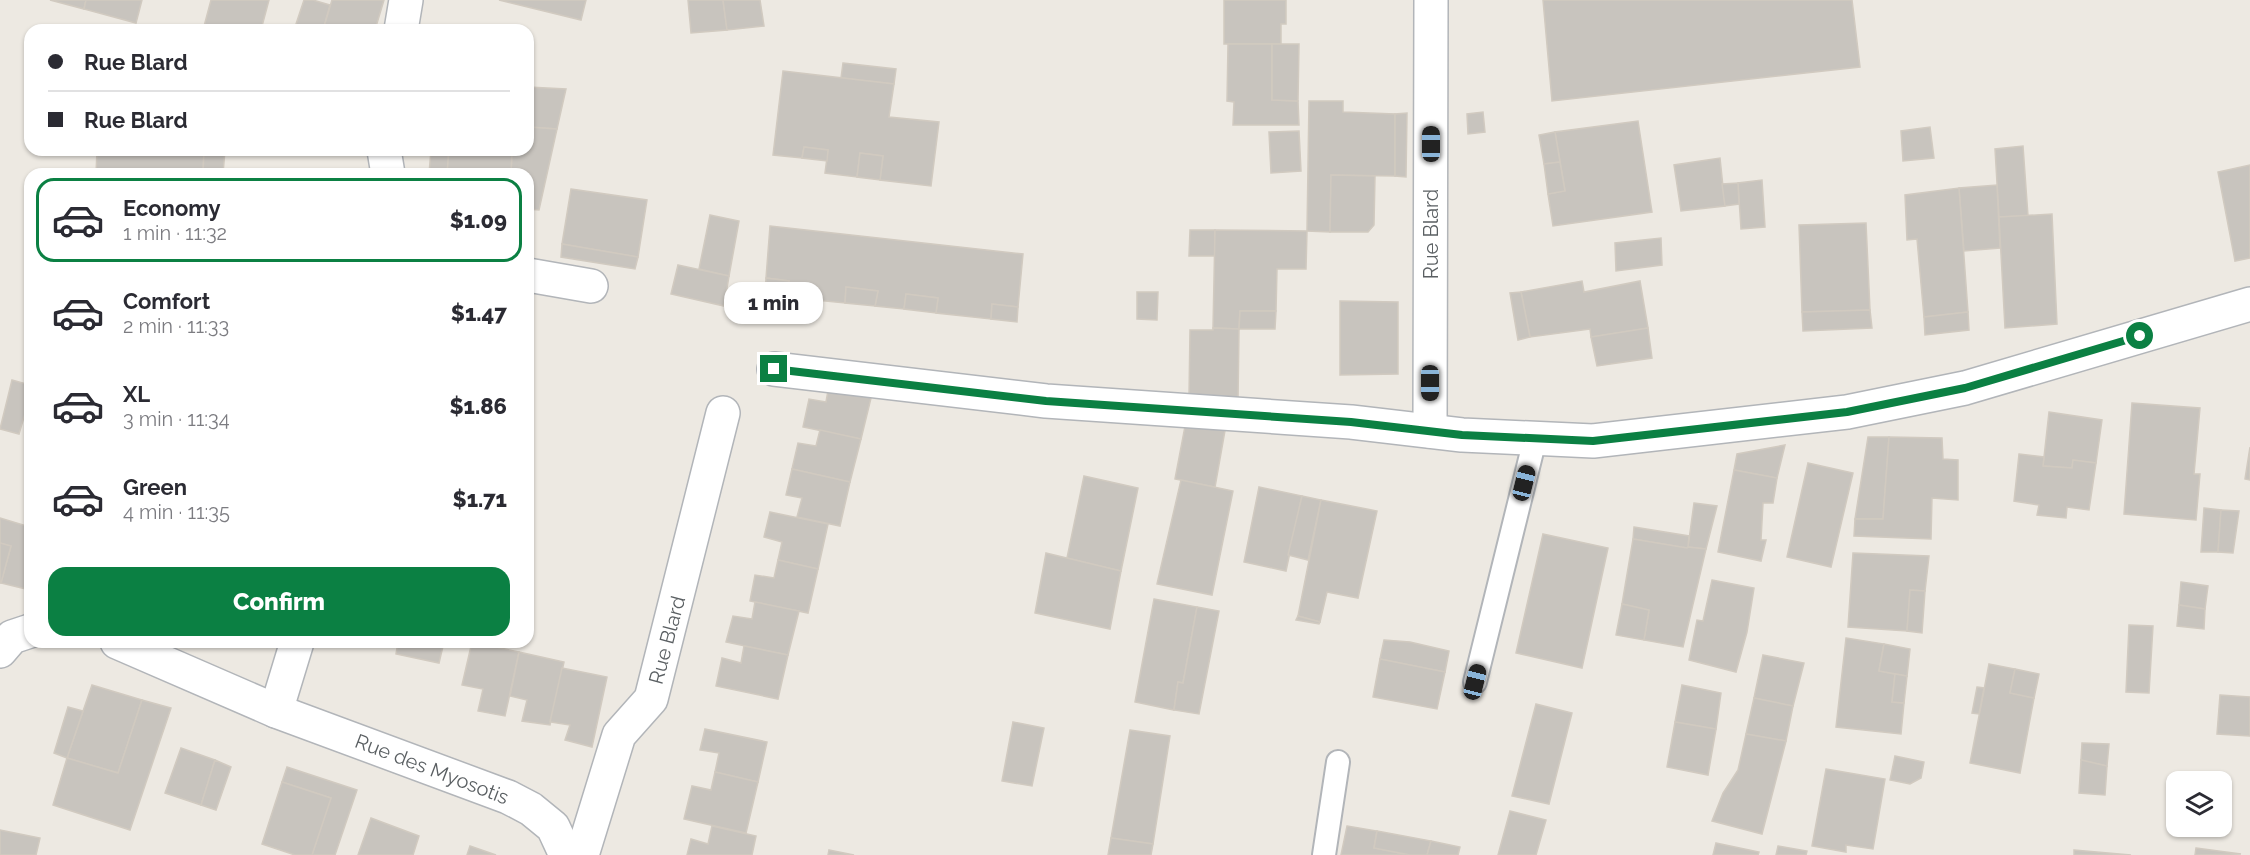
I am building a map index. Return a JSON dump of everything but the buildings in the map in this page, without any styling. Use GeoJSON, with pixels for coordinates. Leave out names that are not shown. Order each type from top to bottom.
{"type":"FeatureCollection","features":[{"type":"Feature","properties":{"kind":"street"},"geometry":{"type":"LineString","coordinates":[[402,24],[406,0]]}},
{"type":"Feature","properties":{"kind":"street","name":"Rue Blard"},"geometry":{"type":"LineString","coordinates":[[1430,431],[1431,0]]}},
{"type":"Feature","properties":{"kind":"street"},"geometry":{"type":"LineString","coordinates":[[534,276],[591,286]]}},
{"type":"Feature","properties":{"kind":"street"},"geometry":{"type":"LineString","coordinates":[[774,369],[1046,401],[1351,422],[1535,439],[1593,441],[1847,412],[1965,388],[2250,304]]}},
{"type":"Feature","properties":{"kind":"street","name":"Rue Blard"},"geometry":{"type":"LineString","coordinates":[[582,855],[619,735],[651,699],[723,413]]}},
{"type":"Feature","properties":{"kind":"street"},"geometry":{"type":"LineString","coordinates":[[0,651],[12,637],[24,633]]}},
{"type":"Feature","properties":{"kind":"street","name":"Rue des Myosotis"},"geometry":{"type":"LineString","coordinates":[[131,648],[276,711],[523,805],[553,827],[566,855]]}},
{"type":"Feature","properties":{"kind":"street"},"geometry":{"type":"LineString","coordinates":[[276,711],[295,648]]}},
{"type":"Feature","properties":{"kind":"lane"},"geometry":{"type":"LineString","coordinates":[[1475,682],[1535,439]]}},
{"type":"Feature","properties":{"kind":"lane"},"geometry":{"type":"LineString","coordinates":[[1324,855],[1338,762]]}},
{"type":"Feature","properties":{"kind":"route"},"geometry":{"type":"LineString","coordinates":[[774,369],[1046,401],[1351,422],[1462,435],[1593,441],[1847,412],[1965,388],[2140,336]]}}]}
